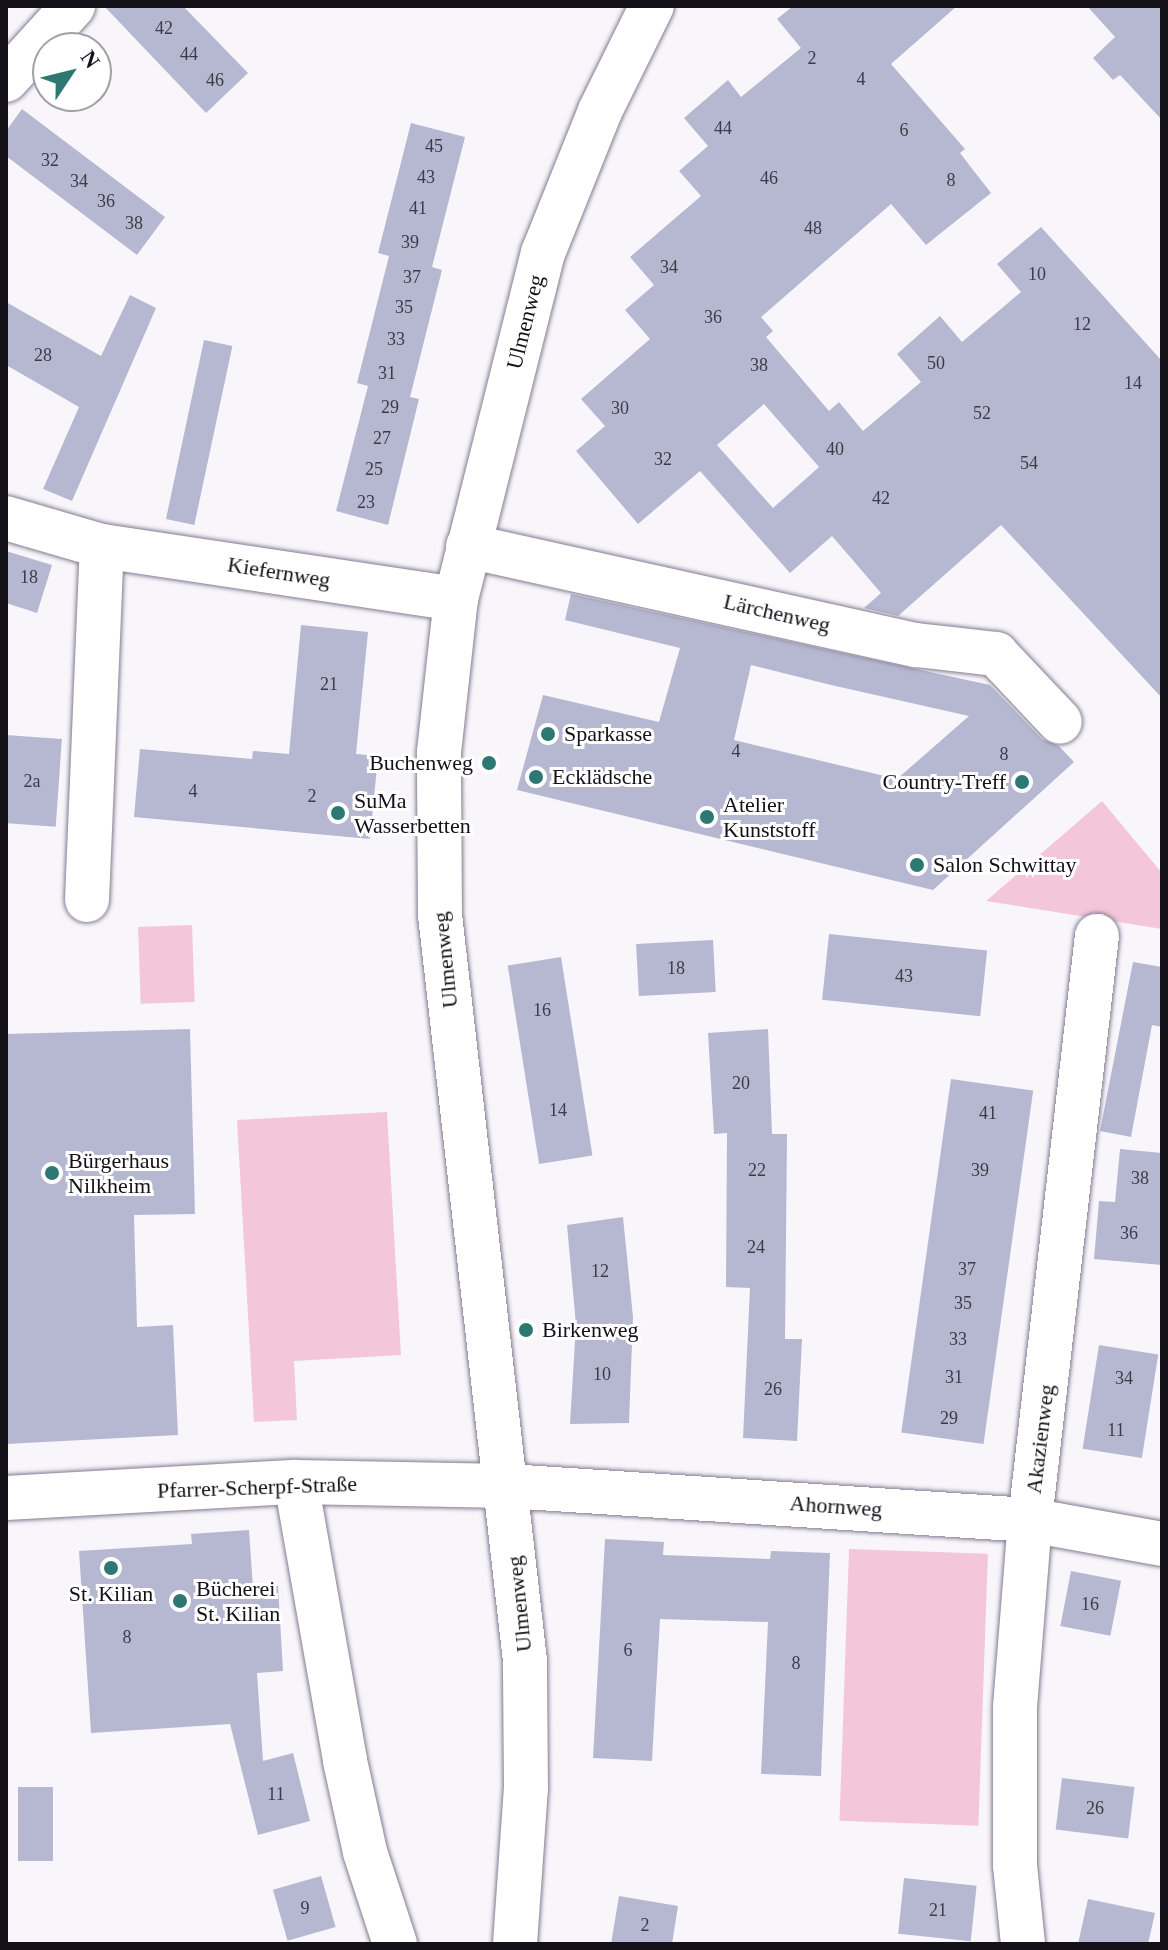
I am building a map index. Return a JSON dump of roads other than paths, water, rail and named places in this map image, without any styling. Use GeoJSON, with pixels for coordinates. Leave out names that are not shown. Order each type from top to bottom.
{"type":"FeatureCollection","features":[{"type":"Feature","properties":{"kind":"street"},"geometry":{"type":"LineString","coordinates":[[6,80],[73,6]]}},
{"type":"Feature","properties":{"kind":"street","name":"Ulmenweg"},"geometry":{"type":"LineString","coordinates":[[515,1944],[526,1788],[525,1661],[508,1486],[440,915],[439,752],[456,599],[543,253],[600,111],[652,6]]}},
{"type":"Feature","properties":{"kind":"street","name":"Kiefernweg"},"geometry":{"type":"LineString","coordinates":[[6,518],[102,546],[456,599]]}},
{"type":"Feature","properties":{"kind":"street"},"geometry":{"type":"LineString","coordinates":[[87,900],[102,546]]}},
{"type":"Feature","properties":{"kind":"street","name":"Lärchenweg"},"geometry":{"type":"LineString","coordinates":[[468,546],[916,645],[996,654],[1060,722]]}},
{"type":"Feature","properties":{"kind":"street","name":"Akazienweg"},"geometry":{"type":"LineString","coordinates":[[1023,1944],[1015,1865],[1015,1707],[1030,1520],[1097,936]]}},
{"type":"Feature","properties":{"kind":"street"},"geometry":{"type":"LineString","coordinates":[[296,1482],[345,1761],[365,1852],[395,1944]]}},
{"type":"Feature","properties":{"kind":"street","name":"Pfarrer-Scherpf-Straße"},"geometry":{"type":"LineString","coordinates":[[6,1498],[296,1482],[508,1486]]}},
{"type":"Feature","properties":{"kind":"street","name":"Ahornweg"},"geometry":{"type":"LineString","coordinates":[[508,1486],[1030,1520],[1162,1544]]}},
{"type":"Feature","properties":{"kind":"place","name":"Sparkasse"},"geometry":{"type":"Point","coordinates":[548,734]}},
{"type":"Feature","properties":{"kind":"place","name":"Buchenweg"},"geometry":{"type":"Point","coordinates":[489,763]}},
{"type":"Feature","properties":{"kind":"place","name":"Ecklädsche"},"geometry":{"type":"Point","coordinates":[536,777]}},
{"type":"Feature","properties":{"kind":"place","name":"Country-Treff"},"geometry":{"type":"Point","coordinates":[1022,782]}},
{"type":"Feature","properties":{"kind":"place","name":"SuMa Wasserbetten"},"geometry":{"type":"Point","coordinates":[338,813]}},
{"type":"Feature","properties":{"kind":"place","name":"Atelier Kunststoff"},"geometry":{"type":"Point","coordinates":[707,817]}},
{"type":"Feature","properties":{"kind":"place","name":"Salon Schwittay"},"geometry":{"type":"Point","coordinates":[917,865]}},
{"type":"Feature","properties":{"kind":"place","name":"Bürgerhaus Nilkheim"},"geometry":{"type":"Point","coordinates":[52,1173]}},
{"type":"Feature","properties":{"kind":"place","name":"Birkenweg"},"geometry":{"type":"Point","coordinates":[526,1330]}},
{"type":"Feature","properties":{"kind":"place","name":"St. Kilian"},"geometry":{"type":"Point","coordinates":[111,1568]}},
{"type":"Feature","properties":{"kind":"place","name":"Bücherei St. Kilian"},"geometry":{"type":"Point","coordinates":[180,1601]}}]}
